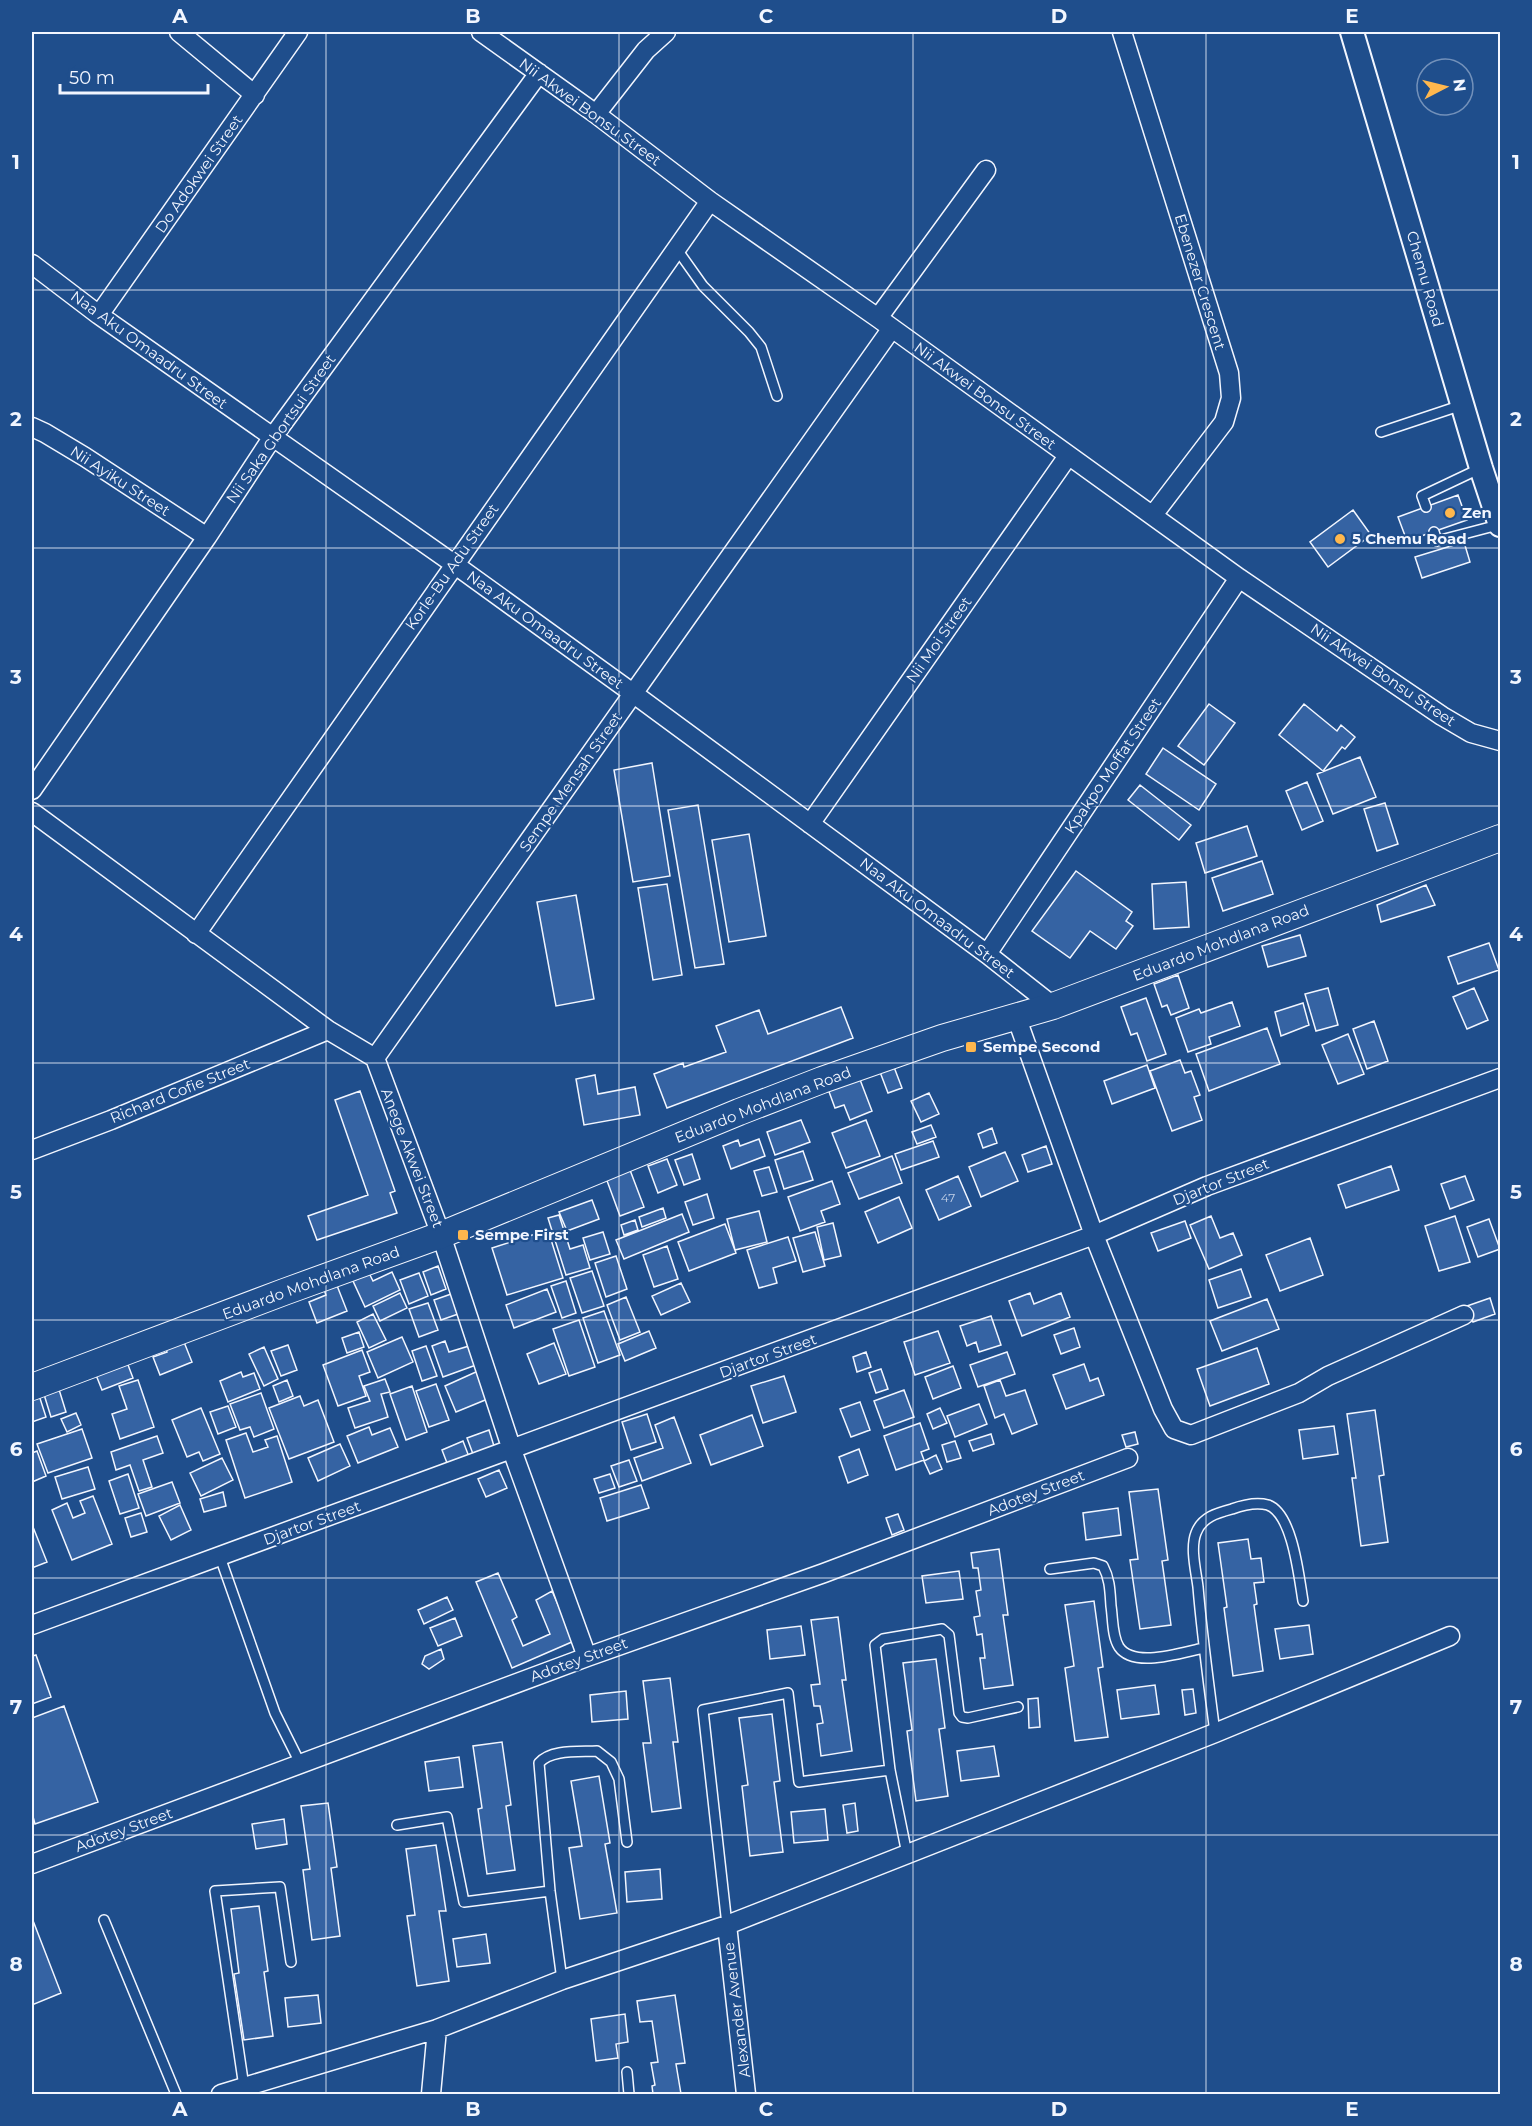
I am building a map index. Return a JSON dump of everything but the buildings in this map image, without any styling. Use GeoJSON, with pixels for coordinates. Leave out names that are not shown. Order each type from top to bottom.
{"type":"FeatureCollection","features":[{"type":"Feature","properties":{"kind":"main road","name":"Eduardo Mohdlana Road"},"geometry":{"type":"LineString","coordinates":[[32,1387],[284,1292],[441,1236],[739,1112],[822,1080],[942,1038],[1053,1006],[1500,838]]}},
{"type":"Feature","properties":{"kind":"street"},"geometry":{"type":"LineString","coordinates":[[179,32],[255,95]]}},
{"type":"Feature","properties":{"kind":"street","name":"Do Adokwei Street"},"geometry":{"type":"LineString","coordinates":[[99,315],[298,32]]}},
{"type":"Feature","properties":{"kind":"street","name":"Nii Akwei Bonsu Street"},"geometry":{"type":"LineString","coordinates":[[481,32],[596,114],[710,201],[885,323],[1239,578],[1442,716],[1470,733],[1500,741]]}},
{"type":"Feature","properties":{"kind":"street"},"geometry":{"type":"LineString","coordinates":[[596,114],[646,50],[666,32]]}},
{"type":"Feature","properties":{"kind":"street","name":"Ebenezer Crescent"},"geometry":{"type":"LineString","coordinates":[[1122,32],[1229,373],[1231,398],[1224,422],[1153,515]]}},
{"type":"Feature","properties":{"kind":"street","name":"Chemu Road"},"geometry":{"type":"LineString","coordinates":[[1352,32],[1462,405],[1500,524]]}},
{"type":"Feature","properties":{"kind":"street","name":"Nii Saka Gbortsui Street"},"geometry":{"type":"LineString","coordinates":[[32,790],[207,537],[272,438],[538,74]]}},
{"type":"Feature","properties":{"kind":"street","name":"Sempe Mensah Street"},"geometry":{"type":"LineString","coordinates":[[375,1058],[634,694],[986,170]]}},
{"type":"Feature","properties":{"kind":"street","name":"Korle-Bu Adu Street"},"geometry":{"type":"LineString","coordinates":[[196,934],[710,201]]}},
{"type":"Feature","properties":{"kind":"street","name":"Naa Aku Omaadru Street"},"geometry":{"type":"LineString","coordinates":[[32,264],[99,315],[454,564],[634,694],[987,954],[1053,1006]]}},
{"type":"Feature","properties":{"kind":"street","name":"Nii Ayiku Street"},"geometry":{"type":"LineString","coordinates":[[32,427],[85,457],[207,537]]}},
{"type":"Feature","properties":{"kind":"street","name":"Nii Moi Street"},"geometry":{"type":"LineString","coordinates":[[810,824],[1068,456]]}},
{"type":"Feature","properties":{"kind":"street","name":"Kpakpo Moffat Street"},"geometry":{"type":"LineString","coordinates":[[987,954],[1239,578]]}},
{"type":"Feature","properties":{"kind":"street"},"geometry":{"type":"LineString","coordinates":[[32,812],[328,1030],[375,1058]]}},
{"type":"Feature","properties":{"kind":"street"},"geometry":{"type":"LineString","coordinates":[[1016,1016],[1094,1235],[1163,1409],[1174,1429],[1191,1435],[1299,1393],[1328,1376],[1464,1315]]}},
{"type":"Feature","properties":{"kind":"street","name":"Richard Cofie Street"},"geometry":{"type":"LineString","coordinates":[[32,1150],[111,1120],[328,1030]]}},
{"type":"Feature","properties":{"kind":"street","name":"Anege Akwei Street"},"geometry":{"type":"LineString","coordinates":[[375,1058],[441,1236],[512,1450],[587,1657]]}},
{"type":"Feature","properties":{"kind":"street","name":"Djartor Street"},"geometry":{"type":"LineString","coordinates":[[32,1625],[1094,1235],[1206,1186],[1500,1078]]}},
{"type":"Feature","properties":{"kind":"street","name":"Adotey Street"},"geometry":{"type":"LineString","coordinates":[[32,1864],[587,1657],[824,1573],[1128,1458]]}},
{"type":"Feature","properties":{"kind":"street"},"geometry":{"type":"LineString","coordinates":[[221,2094],[437,2029],[562,1980],[727,1925],[1215,1733],[1450,1636]]}},
{"type":"Feature","properties":{"kind":"street","name":"Alexander Avenue"},"geometry":{"type":"LineString","coordinates":[[727,1925],[746,2094]]}},
{"type":"Feature","properties":{"kind":"street"},"geometry":{"type":"LineString","coordinates":[[431,2094],[437,2029]]}},
{"type":"Feature","properties":{"kind":"lane"},"geometry":{"type":"LineString","coordinates":[[676,248],[704,286],[761,347],[777,396]]}},
{"type":"Feature","properties":{"kind":"lane"},"geometry":{"type":"LineString","coordinates":[[1381,432],[1462,405]]}},
{"type":"Feature","properties":{"kind":"lane"},"geometry":{"type":"LineString","coordinates":[[1426,507],[1422,496],[1481,468]]}},
{"type":"Feature","properties":{"kind":"lane"},"geometry":{"type":"LineString","coordinates":[[1434,532],[1437,541],[1500,524]]}},
{"type":"Feature","properties":{"kind":"lane"},"geometry":{"type":"LineString","coordinates":[[1215,1733],[1194,1552],[1195,1534],[1202,1521],[1236,1507],[1258,1503],[1271,1506],[1283,1520],[1293,1547],[1303,1601]]}},
{"type":"Feature","properties":{"kind":"lane"},"geometry":{"type":"LineString","coordinates":[[220,1557],[275,1713],[301,1765]]}},
{"type":"Feature","properties":{"kind":"lane"},"geometry":{"type":"LineString","coordinates":[[1050,1569],[1094,1563],[1103,1566],[1109,1576],[1114,1634],[1120,1648],[1131,1656],[1150,1659],[1204,1648]]}},
{"type":"Feature","properties":{"kind":"lane"},"geometry":{"type":"LineString","coordinates":[[907,1854],[890,1770],[875,1645],[878,1641],[942,1629],[949,1635],[959,1713],[962,1717],[968,1718],[1018,1707]]}},
{"type":"Feature","properties":{"kind":"lane"},"geometry":{"type":"LineString","coordinates":[[727,1925],[703,1710],[788,1693],[799,1782],[890,1770]]}},
{"type":"Feature","properties":{"kind":"lane"},"geometry":{"type":"LineString","coordinates":[[562,1980],[550,1891],[539,1763],[544,1757],[552,1754],[597,1750],[611,1762],[619,1779],[627,1842]]}},
{"type":"Feature","properties":{"kind":"lane"},"geometry":{"type":"LineString","coordinates":[[397,1825],[447,1817],[464,1902],[550,1891]]}},
{"type":"Feature","properties":{"kind":"lane"},"geometry":{"type":"LineString","coordinates":[[244,2086],[215,1891],[280,1887],[291,1962]]}},
{"type":"Feature","properties":{"kind":"lane"},"geometry":{"type":"LineString","coordinates":[[104,1920],[176,2094]]}},
{"type":"Feature","properties":{"kind":"lane"},"geometry":{"type":"LineString","coordinates":[[627,2072],[629,2094]]}},
{"type":"Feature","properties":{"kind":"place","name":"Zen"},"geometry":{"type":"Point","coordinates":[1450,513]}},
{"type":"Feature","properties":{"kind":"place","name":"5 Chemu Road"},"geometry":{"type":"Point","coordinates":[1340,539]}},
{"type":"Feature","properties":{"kind":"place","name":"Sempe Second"},"geometry":{"type":"Point","coordinates":[971,1047]}},
{"type":"Feature","properties":{"kind":"place","name":"Sempe First"},"geometry":{"type":"Point","coordinates":[463,1235]}}]}
